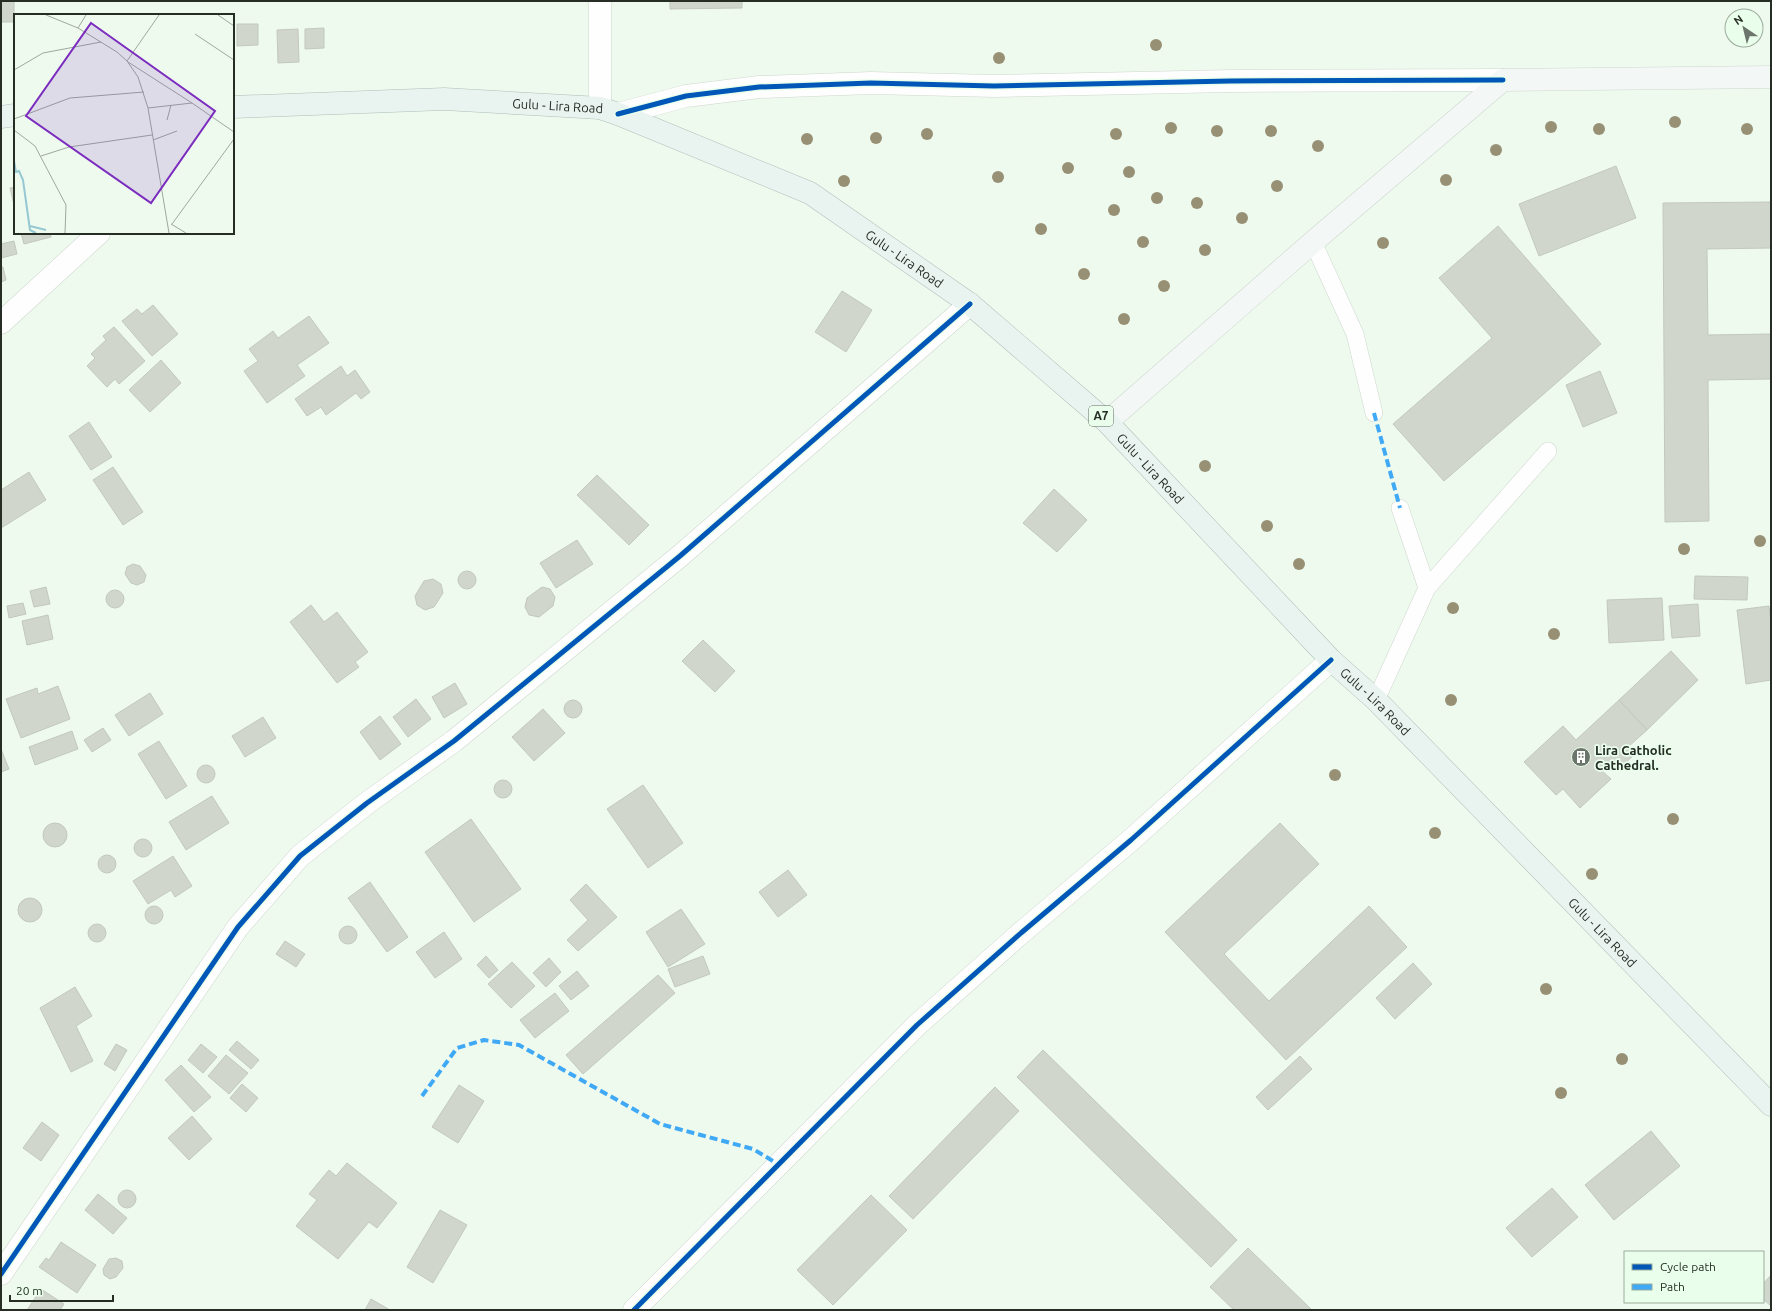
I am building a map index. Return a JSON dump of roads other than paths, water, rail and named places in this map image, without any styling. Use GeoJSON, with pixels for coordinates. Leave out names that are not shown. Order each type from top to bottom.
{"type":"FeatureCollection","features":[{"type":"Feature","properties":{"kind":"main road"},"geometry":{"type":"LineString","coordinates":[[1107,422],[1313,242],[1503,80],[1771,77]]}},
{"type":"Feature","properties":{"kind":"main road","name":"Gulu - Lira Road"},"geometry":{"type":"LineString","coordinates":[[234,107],[444,99],[609,111],[810,193],[970,304],[1107,422],[1331,660],[1376,700],[1771,1105]]}},
{"type":"Feature","properties":{"kind":"main road"},"geometry":{"type":"LineString","coordinates":[[1,117],[14,115]]}},
{"type":"Feature","properties":{"kind":"street"},"geometry":{"type":"LineString","coordinates":[[600,1],[609,111],[686,96],[759,87],[871,83],[994,86],[1230,81],[1503,80]]}},
{"type":"Feature","properties":{"kind":"street"},"geometry":{"type":"LineString","coordinates":[[1,323],[98,234]]}},
{"type":"Feature","properties":{"kind":"street"},"geometry":{"type":"LineString","coordinates":[[1,1274],[238,927],[300,856],[367,803],[454,741],[680,556],[970,304]]}},
{"type":"Feature","properties":{"kind":"street"},"geometry":{"type":"LineString","coordinates":[[634,1310],[917,1025],[1021,933],[1131,840],[1331,660]]}},
{"type":"Feature","properties":{"kind":"lane"},"geometry":{"type":"LineString","coordinates":[[1313,242],[1355,334],[1374,412]]}},
{"type":"Feature","properties":{"kind":"lane"},"geometry":{"type":"LineString","coordinates":[[1376,700],[1427,588],[1548,451]]}},
{"type":"Feature","properties":{"kind":"lane"},"geometry":{"type":"LineString","coordinates":[[1400,508],[1427,588]]}},
{"type":"Feature","properties":{"kind":"place","name":"Lira Catholic Cathedral."},"geometry":{"type":"Point","coordinates":[1581,757]}}]}
